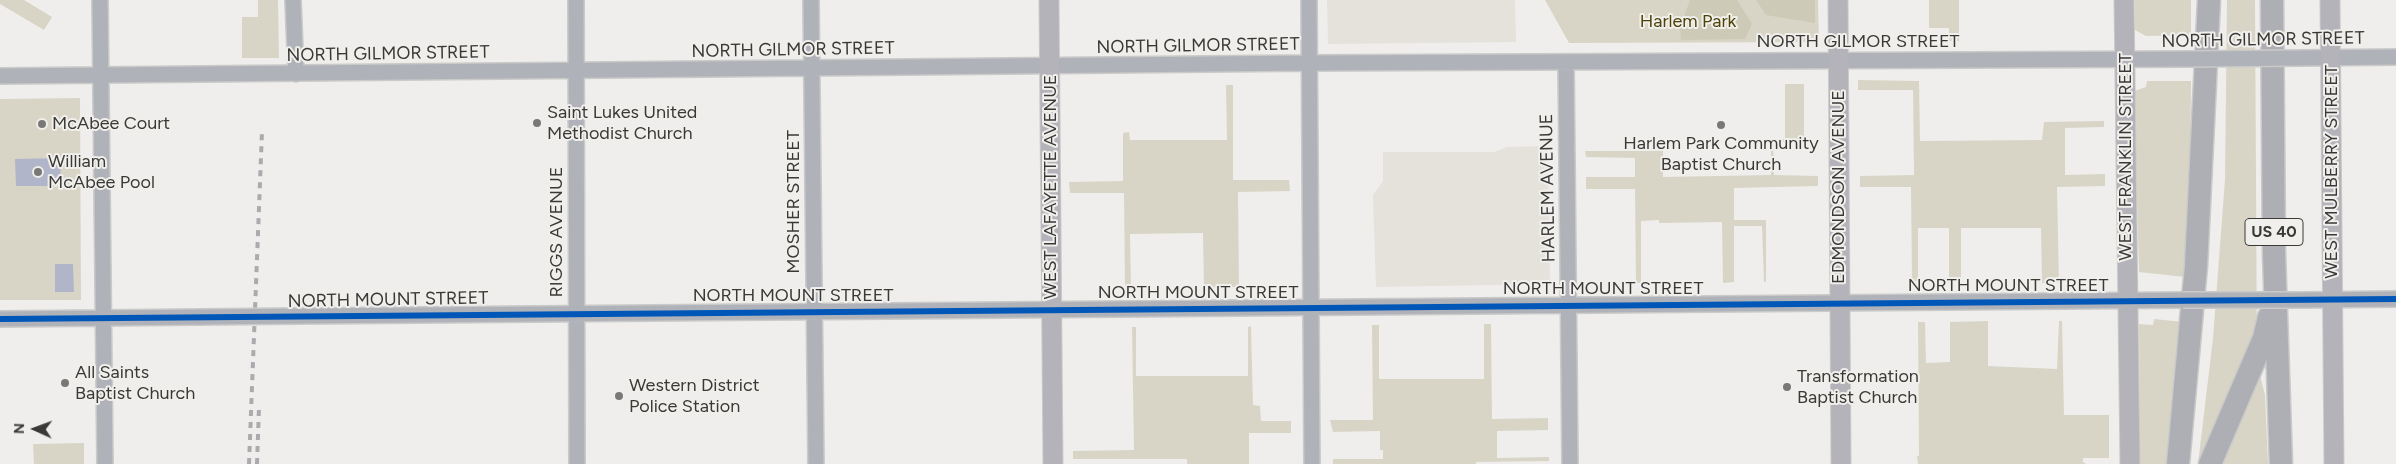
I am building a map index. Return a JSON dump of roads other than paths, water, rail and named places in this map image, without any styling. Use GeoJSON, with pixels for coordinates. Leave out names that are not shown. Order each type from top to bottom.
{"type":"FeatureCollection","features":[{"type":"Feature","properties":{"kind":"highway"},"geometry":{"type":"LineString","coordinates":[[2178,464],[2196,266],[2209,0]]}},
{"type":"Feature","properties":{"kind":"highway","name":"US 40"},"geometry":{"type":"LineString","coordinates":[[2272,0],[2275,291],[2281,464]]}},
{"type":"Feature","properties":{"kind":"highway"},"geometry":{"type":"LineString","coordinates":[[2210,464],[2264,338],[2275,291]]}},
{"type":"Feature","properties":{"kind":"main road","name":"WEST LAFAYETTE AVENUE"},"geometry":{"type":"LineString","coordinates":[[1049,0],[1053,464]]}},
{"type":"Feature","properties":{"kind":"main road","name":"EDMONDSON AVENUE"},"geometry":{"type":"LineString","coordinates":[[1838,0],[1841,464]]}},
{"type":"Feature","properties":{"kind":"main road","name":"WEST FRANKLIN STREET"},"geometry":{"type":"LineString","coordinates":[[2124,0],[2130,464]]}},
{"type":"Feature","properties":{"kind":"main road","name":"WEST MULBERRY STREET"},"geometry":{"type":"LineString","coordinates":[[2330,0],[2334,464]]}},
{"type":"Feature","properties":{"kind":"street"},"geometry":{"type":"LineString","coordinates":[[100,0],[105,464]]}},
{"type":"Feature","properties":{"kind":"street"},"geometry":{"type":"LineString","coordinates":[[293,0],[296,74]]}},
{"type":"Feature","properties":{"kind":"street","name":"RIGGS AVENUE"},"geometry":{"type":"LineString","coordinates":[[576,0],[577,464]]}},
{"type":"Feature","properties":{"kind":"street","name":"MOSHER STREET"},"geometry":{"type":"LineString","coordinates":[[811,0],[816,464]]}},
{"type":"Feature","properties":{"kind":"street"},"geometry":{"type":"LineString","coordinates":[[1309,0],[1312,464]]}},
{"type":"Feature","properties":{"kind":"street","name":"NORTH GILMOR STREET"},"geometry":{"type":"LineString","coordinates":[[0,76],[1309,63],[2126,60],[2396,57]]}},
{"type":"Feature","properties":{"kind":"street","name":"HARLEM AVENUE"},"geometry":{"type":"LineString","coordinates":[[1566,62],[1570,464]]}},
{"type":"Feature","properties":{"kind":"street","name":"NORTH MOUNT STREET"},"geometry":{"type":"LineString","coordinates":[[0,319],[1568,304],[2396,299]]}},
{"type":"Feature","properties":{"kind":"water","name":"William McAbee Pool"},"geometry":{"type":"Polygon","coordinates":[[[60,158],[61,186],[16,186],[15,159],[60,158]]]}},
{"type":"Feature","properties":{"kind":"water"},"geometry":{"type":"Polygon","coordinates":[[[55,264],[73,264],[74,292],[55,292],[55,264]]]}},
{"type":"Feature","properties":{"kind":"railway"},"geometry":{"type":"LineString","coordinates":[[249,464],[262,131]]}},
{"type":"Feature","properties":{"kind":"railway"},"geometry":{"type":"LineString","coordinates":[[257,464],[259,407]]}},
{"type":"Feature","properties":{"kind":"place","name":"Saint Lukes United Methodist Church"},"geometry":{"type":"Point","coordinates":[537,123]}},
{"type":"Feature","properties":{"kind":"place","name":"McAbee Court"},"geometry":{"type":"Point","coordinates":[42,124]}},
{"type":"Feature","properties":{"kind":"place","name":"Harlem Park Community Baptist Church"},"geometry":{"type":"Point","coordinates":[1721,125]}},
{"type":"Feature","properties":{"kind":"place","name":"William McAbee Pool"},"geometry":{"type":"Point","coordinates":[38,172]}},
{"type":"Feature","properties":{"kind":"place","name":"All Saints Baptist Church"},"geometry":{"type":"Point","coordinates":[65,383]}},
{"type":"Feature","properties":{"kind":"place","name":"Transformation Baptist Church"},"geometry":{"type":"Point","coordinates":[1787,387]}},
{"type":"Feature","properties":{"kind":"place","name":"Western District Police Station"},"geometry":{"type":"Point","coordinates":[619,396]}},
{"type":"Feature","properties":{"kind":"park label","name":"Harlem Park"},"geometry":{"type":"Point","coordinates":[1688,22]}}]}
